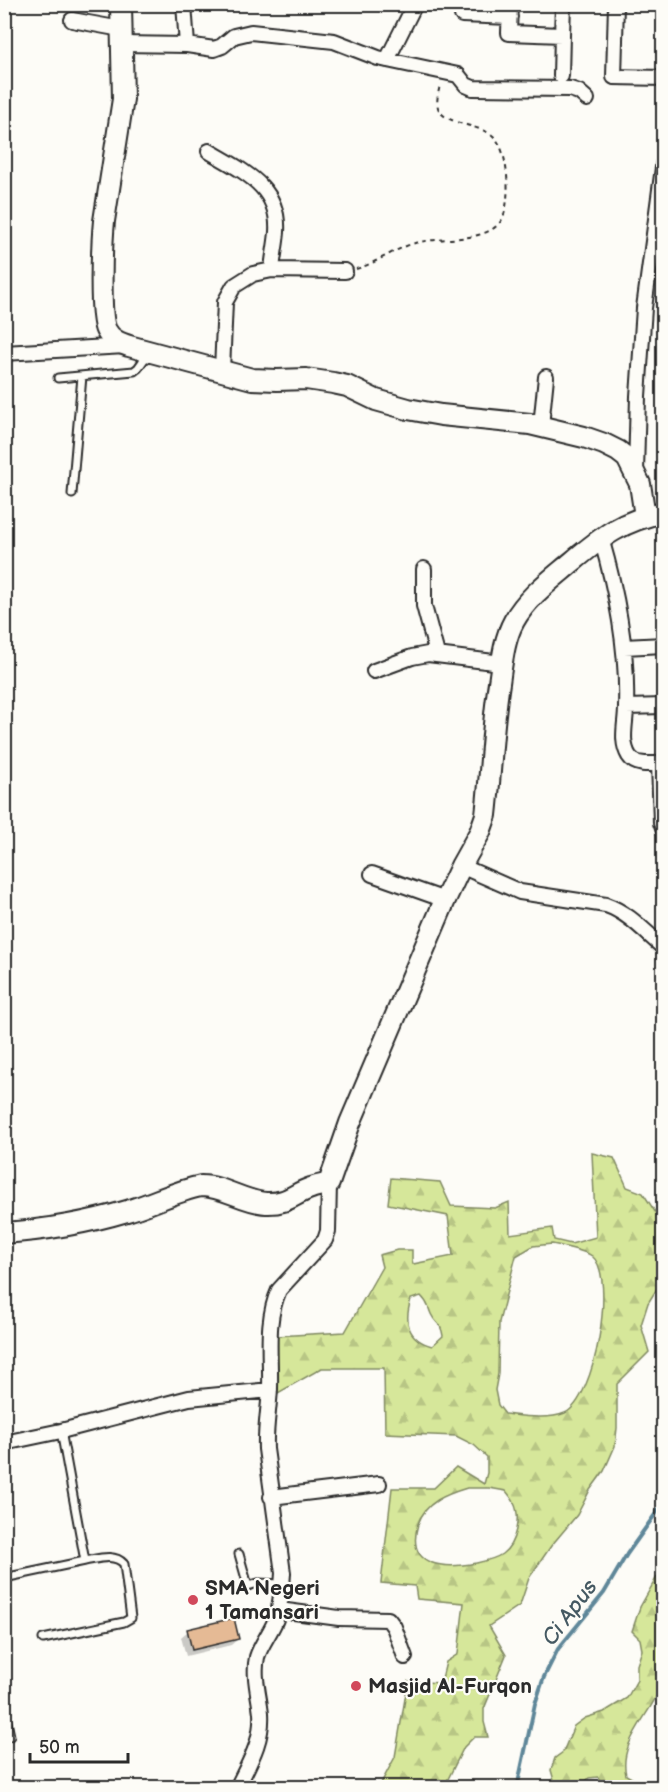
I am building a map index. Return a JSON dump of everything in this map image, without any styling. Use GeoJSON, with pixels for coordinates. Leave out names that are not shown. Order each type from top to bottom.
{"type":"FeatureCollection","features":[{"type":"Feature","properties":{"kind":"main road"},"geometry":{"type":"LineString","coordinates":[[4,1233],[38,1231],[89,1221],[201,1186],[267,1203],[289,1200],[309,1188],[329,1183],[350,1123],[445,900],[480,832],[486,815],[501,663],[510,631],[522,610],[540,590],[601,538],[620,526],[659,514],[627,458],[618,451],[584,437],[541,426],[422,412],[385,403],[347,386],[333,383],[306,379],[262,380],[149,352],[115,341],[103,323],[103,239],[122,112],[121,4]]}},
{"type":"Feature","properties":{"kind":"street"},"geometry":{"type":"LineString","coordinates":[[184,4],[188,45]]}},
{"type":"Feature","properties":{"kind":"street"},"geometry":{"type":"LineString","coordinates":[[387,60],[415,4]]}},
{"type":"Feature","properties":{"kind":"street"},"geometry":{"type":"LineString","coordinates":[[561,76],[563,4]]}},
{"type":"Feature","properties":{"kind":"street"},"geometry":{"type":"LineString","coordinates":[[616,4],[615,77],[663,78]]}},
{"type":"Feature","properties":{"kind":"street"},"geometry":{"type":"LineString","coordinates":[[462,15],[510,11],[509,33],[562,35]]}},
{"type":"Feature","properties":{"kind":"street"},"geometry":{"type":"LineString","coordinates":[[72,20],[121,37],[209,48],[218,48],[234,36],[251,32],[334,41],[387,60],[458,75],[466,86],[473,88],[570,89],[587,99]]}},
{"type":"Feature","properties":{"kind":"street"},"geometry":{"type":"LineString","coordinates":[[209,151],[259,184],[267,192],[274,205],[277,230],[272,270]]}},
{"type":"Feature","properties":{"kind":"street"},"geometry":{"type":"LineString","coordinates":[[636,474],[644,308],[663,160]]}},
{"type":"Feature","properties":{"kind":"street"},"geometry":{"type":"LineString","coordinates":[[222,370],[225,302],[234,286],[253,274],[272,270],[345,271]]}},
{"type":"Feature","properties":{"kind":"street"},"geometry":{"type":"LineString","coordinates":[[4,353],[129,346]]}},
{"type":"Feature","properties":{"kind":"street"},"geometry":{"type":"LineString","coordinates":[[541,426],[546,377]]}},
{"type":"Feature","properties":{"kind":"street"},"geometry":{"type":"LineString","coordinates":[[601,538],[613,579],[624,647],[626,706],[623,743],[631,759],[638,764],[661,763],[660,824],[663,831]]}},
{"type":"Feature","properties":{"kind":"street"},"geometry":{"type":"LineString","coordinates":[[424,569],[424,606],[437,654]]}},
{"type":"Feature","properties":{"kind":"street"},"geometry":{"type":"LineString","coordinates":[[624,647],[663,645]]}},
{"type":"Feature","properties":{"kind":"street"},"geometry":{"type":"LineString","coordinates":[[374,671],[421,655],[437,654],[501,663]]}},
{"type":"Feature","properties":{"kind":"street"},"geometry":{"type":"LineString","coordinates":[[626,706],[663,706]]}},
{"type":"Feature","properties":{"kind":"street"},"geometry":{"type":"LineString","coordinates":[[461,866],[520,892],[606,905],[616,909],[631,919],[663,948]]}},
{"type":"Feature","properties":{"kind":"street"},"geometry":{"type":"LineString","coordinates":[[372,874],[445,900]]}},
{"type":"Feature","properties":{"kind":"street"},"geometry":{"type":"LineString","coordinates":[[237,1788],[259,1739],[261,1713],[256,1684],[256,1663],[279,1610],[283,1573],[267,1467],[265,1432],[270,1390],[270,1320],[274,1300],[279,1290],[325,1240],[328,1231],[329,1183]]}},
{"type":"Feature","properties":{"kind":"street"},"geometry":{"type":"LineString","coordinates":[[4,1443],[61,1431],[189,1398],[270,1390]]}},
{"type":"Feature","properties":{"kind":"street"},"geometry":{"type":"LineString","coordinates":[[271,1497],[379,1484]]}},
{"type":"Feature","properties":{"kind":"street"},"geometry":{"type":"LineString","coordinates":[[279,1610],[339,1618],[388,1619],[394,1627],[405,1657]]}},
{"type":"Feature","properties":{"kind":"lane"},"geometry":{"type":"LineString","coordinates":[[58,378],[135,371],[149,352]]}},
{"type":"Feature","properties":{"kind":"lane"},"geometry":{"type":"LineString","coordinates":[[72,494],[82,376]]}},
{"type":"Feature","properties":{"kind":"lane"},"geometry":{"type":"LineString","coordinates":[[61,1431],[85,1561]]}},
{"type":"Feature","properties":{"kind":"lane"},"geometry":{"type":"LineString","coordinates":[[239,1554],[248,1586],[258,1583],[282,1584]]}},
{"type":"Feature","properties":{"kind":"lane"},"geometry":{"type":"LineString","coordinates":[[4,1578],[114,1557],[119,1558],[124,1564],[130,1618],[124,1622],[43,1639]]}},
{"type":"Feature","properties":{"kind":"lane"},"geometry":{"type":"LineString","coordinates":[[4,1708],[10,1736]]}},
{"type":"Feature","properties":{"kind":"path"},"geometry":{"type":"LineString","coordinates":[[345,271],[363,267],[411,244],[481,234],[500,223],[504,216],[507,172],[499,143],[487,132],[441,113],[437,105],[443,72]]}},
{"type":"Feature","properties":{"kind":"green space"},"geometry":{"type":"Polygon","coordinates":[[[592,1153],[614,1158],[627,1187],[643,1193],[663,1224],[663,1279],[648,1303],[641,1325],[649,1352],[617,1384],[615,1446],[604,1471],[590,1490],[577,1515],[551,1546],[529,1578],[520,1605],[489,1626],[506,1655],[484,1709],[484,1722],[488,1737],[474,1737],[464,1747],[444,1787],[379,1787],[395,1757],[408,1681],[441,1683],[446,1662],[458,1654],[464,1603],[417,1599],[415,1586],[381,1583],[392,1488],[434,1488],[456,1467],[484,1484],[487,1457],[474,1445],[456,1436],[385,1433],[384,1368],[322,1368],[271,1397],[277,1336],[345,1332],[382,1267],[379,1255],[397,1250],[412,1250],[413,1264],[453,1256],[448,1216],[388,1204],[391,1178],[440,1182],[451,1206],[495,1208],[509,1202],[510,1234],[552,1228],[554,1240],[571,1244],[596,1237],[592,1153]],[[552,1244],[533,1246],[516,1256],[499,1322],[498,1374],[495,1390],[498,1405],[505,1414],[535,1417],[565,1413],[576,1403],[585,1386],[599,1337],[603,1287],[599,1268],[592,1256],[552,1244]],[[421,1296],[411,1299],[408,1322],[417,1339],[432,1346],[443,1336],[442,1331],[421,1296]],[[467,1488],[445,1496],[431,1505],[421,1516],[415,1539],[417,1550],[422,1557],[430,1562],[452,1566],[490,1560],[507,1550],[516,1530],[517,1515],[513,1500],[506,1491],[467,1488]]]}},
{"type":"Feature","properties":{"kind":"green space"},"geometry":{"type":"Polygon","coordinates":[[[663,1566],[663,1660],[656,1672],[661,1687],[631,1740],[625,1763],[626,1775],[635,1780],[663,1785],[663,1787],[603,1787],[598,1777],[589,1778],[580,1787],[562,1787],[555,1784],[551,1770],[555,1758],[563,1752],[574,1726],[585,1718],[604,1712],[627,1698],[637,1680],[637,1665],[642,1650],[640,1639],[632,1631],[640,1607],[663,1566]]]}},
{"type":"Feature","properties":{"kind":"building"},"geometry":{"type":"Polygon","coordinates":[[[234,1618],[239,1639],[192,1650],[187,1629],[234,1618]]]}},
{"type":"Feature","properties":{"kind":"waterway","name":"Ci Apus"},"geometry":{"type":"LineString","coordinates":[[517,1788],[535,1704],[544,1677],[558,1649],[604,1593],[627,1554],[664,1502]]}},
{"type":"Feature","properties":{"kind":"place","name":"SMA Negeri 1 Tamansari"},"geometry":{"type":"Point","coordinates":[193,1600]}},
{"type":"Feature","properties":{"kind":"place","name":"Masjid Al-Furqon"},"geometry":{"type":"Point","coordinates":[356,1686]}}]}
